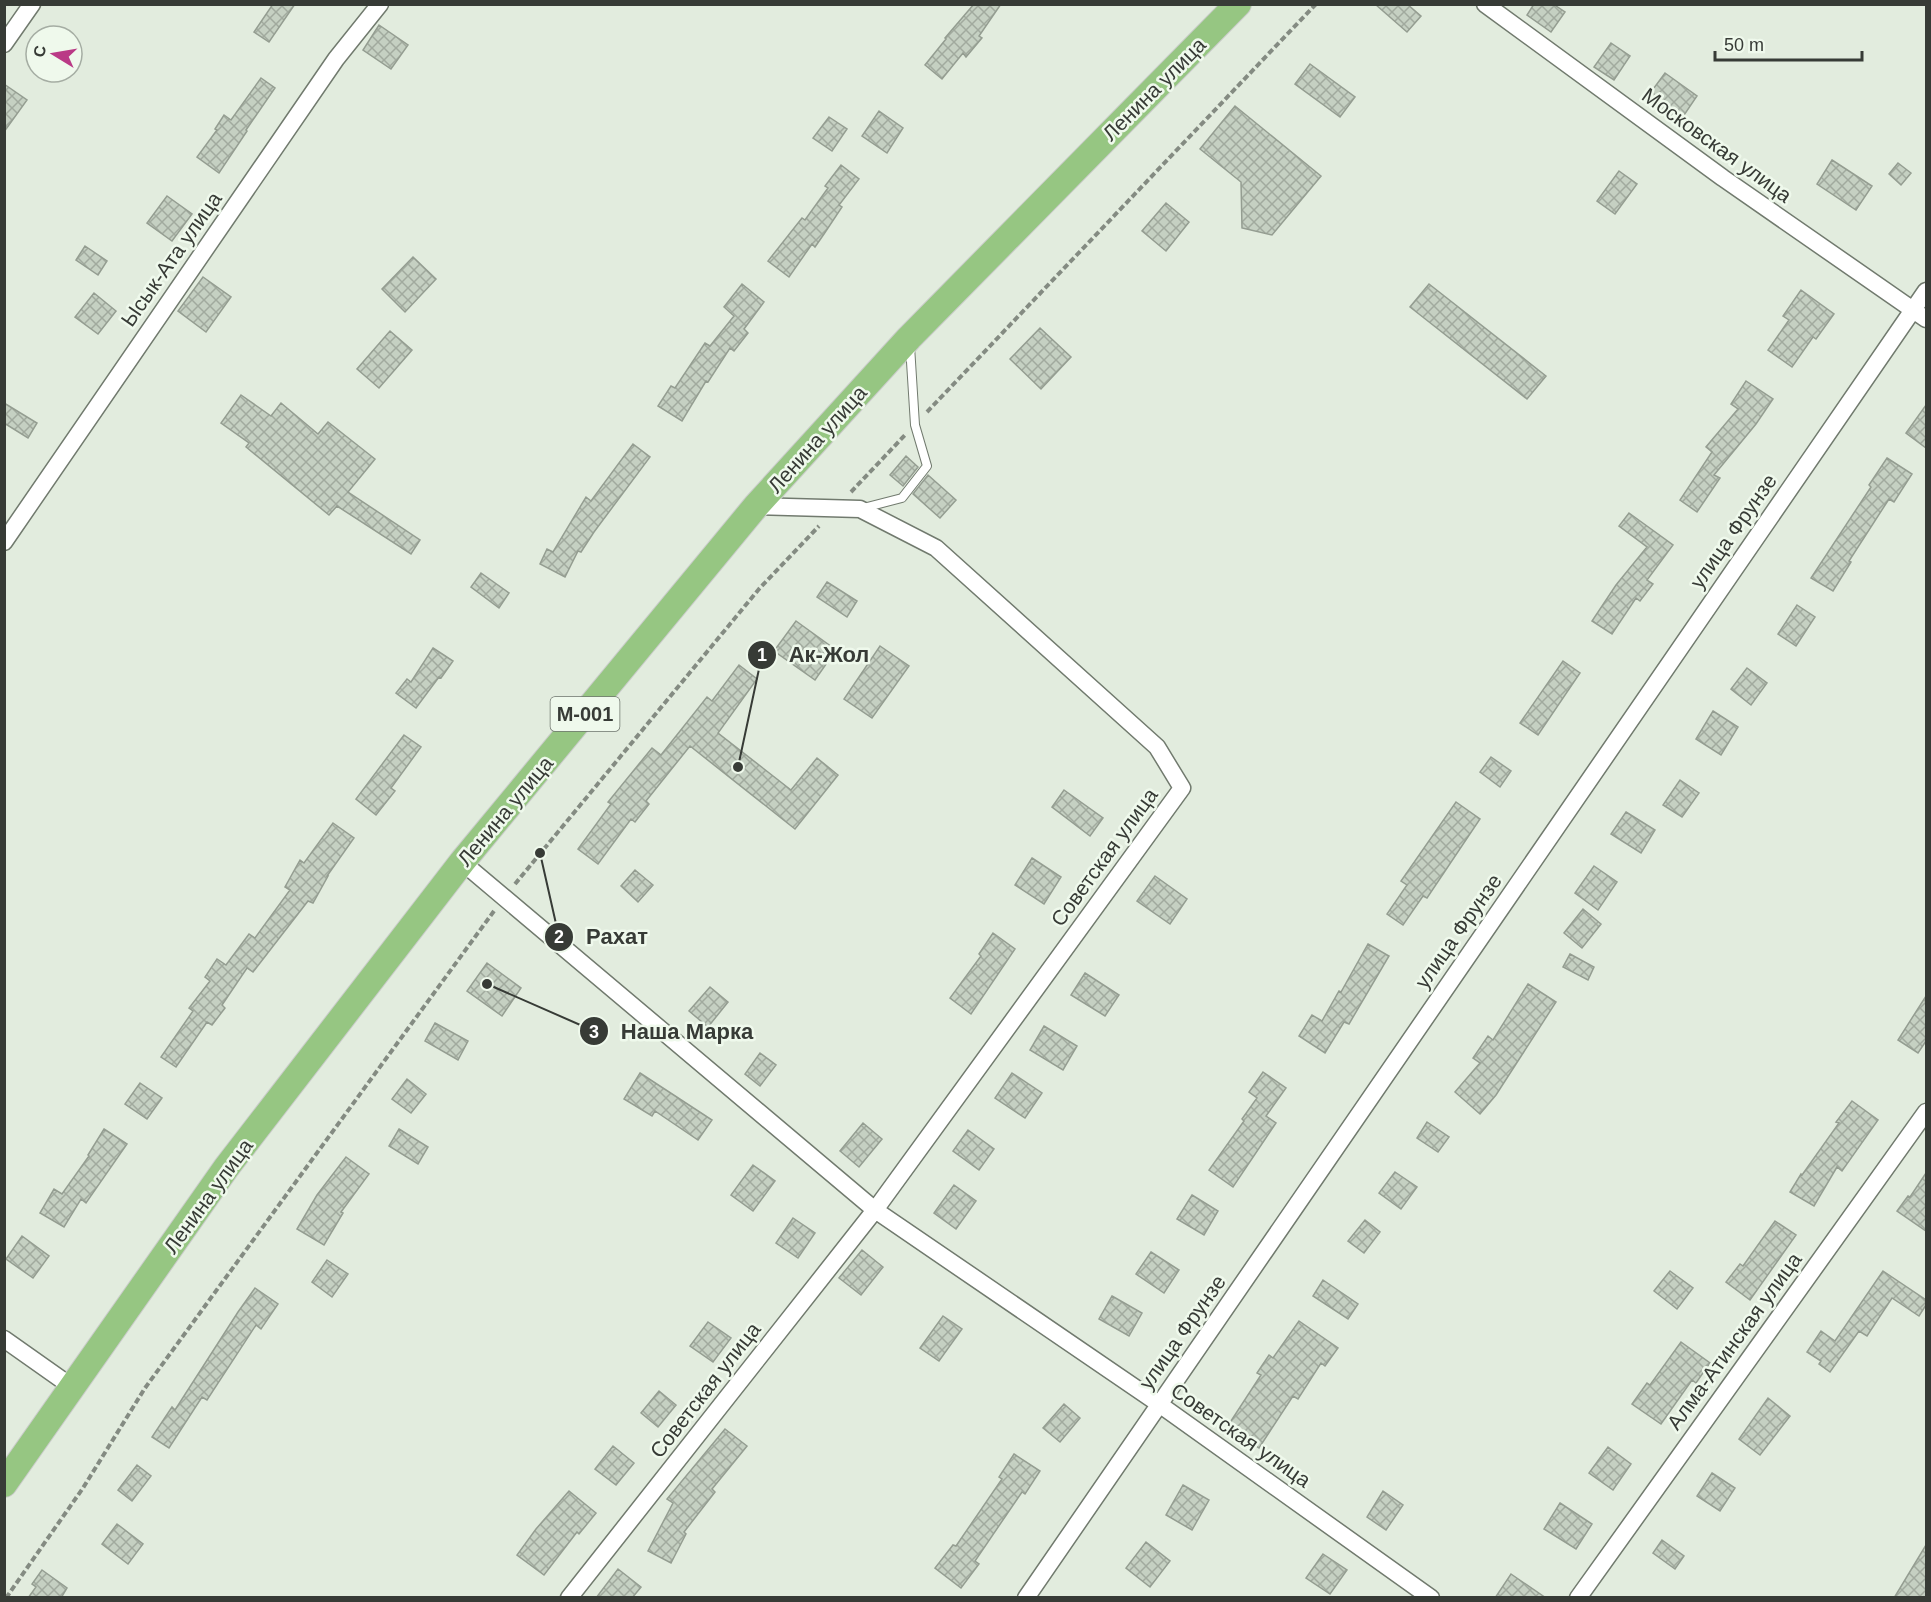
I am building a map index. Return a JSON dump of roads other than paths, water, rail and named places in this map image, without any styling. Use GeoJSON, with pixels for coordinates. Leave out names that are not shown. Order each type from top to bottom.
{"type":"FeatureCollection","features":[{"type":"Feature","properties":{"kind":"main road","name":"Ленина улица"},"geometry":{"type":"LineString","coordinates":[[4,1484],[225,1168],[462,862],[756,506],[909,338],[1238,4]]}},
{"type":"Feature","properties":{"kind":"street"},"geometry":{"type":"LineString","coordinates":[[4,44],[32,4]]}},
{"type":"Feature","properties":{"kind":"street","name":"Ысык-Ата улица"},"geometry":{"type":"LineString","coordinates":[[4,542],[336,59],[380,4]]}},
{"type":"Feature","properties":{"kind":"street","name":"Московская улица"},"geometry":{"type":"LineString","coordinates":[[1485,4],[1723,178],[1920,314]]}},
{"type":"Feature","properties":{"kind":"street","name":"улица Фрунзе"},"geometry":{"type":"LineString","coordinates":[[1026,1598],[1920,314],[1926,291]]}},
{"type":"Feature","properties":{"kind":"street","name":"Советская улица"},"geometry":{"type":"LineString","coordinates":[[569,1598],[875,1210],[1182,788],[1156,747],[936,548],[860,509],[756,506]]}},
{"type":"Feature","properties":{"kind":"street","name":"Советская улица"},"geometry":{"type":"LineString","coordinates":[[462,862],[875,1210],[1159,1404],[1431,1598]]}},
{"type":"Feature","properties":{"kind":"street","name":"Алма-Атинская улица"},"geometry":{"type":"LineString","coordinates":[[1578,1598],[1926,1112]]}},
{"type":"Feature","properties":{"kind":"street"},"geometry":{"type":"LineString","coordinates":[[4,1339],[72,1387]]}},
{"type":"Feature","properties":{"kind":"lane"},"geometry":{"type":"LineString","coordinates":[[860,509],[902,498],[927,466],[915,424],[909,338]]}},
{"type":"Feature","properties":{"kind":"place","name":"Ак-Жол"},"geometry":{"type":"Point","coordinates":[738,767]}},
{"type":"Feature","properties":{"kind":"place","name":"Рахат"},"geometry":{"type":"Point","coordinates":[540,853]}},
{"type":"Feature","properties":{"kind":"place","name":"Наша Марка"},"geometry":{"type":"Point","coordinates":[487,984]}}]}
